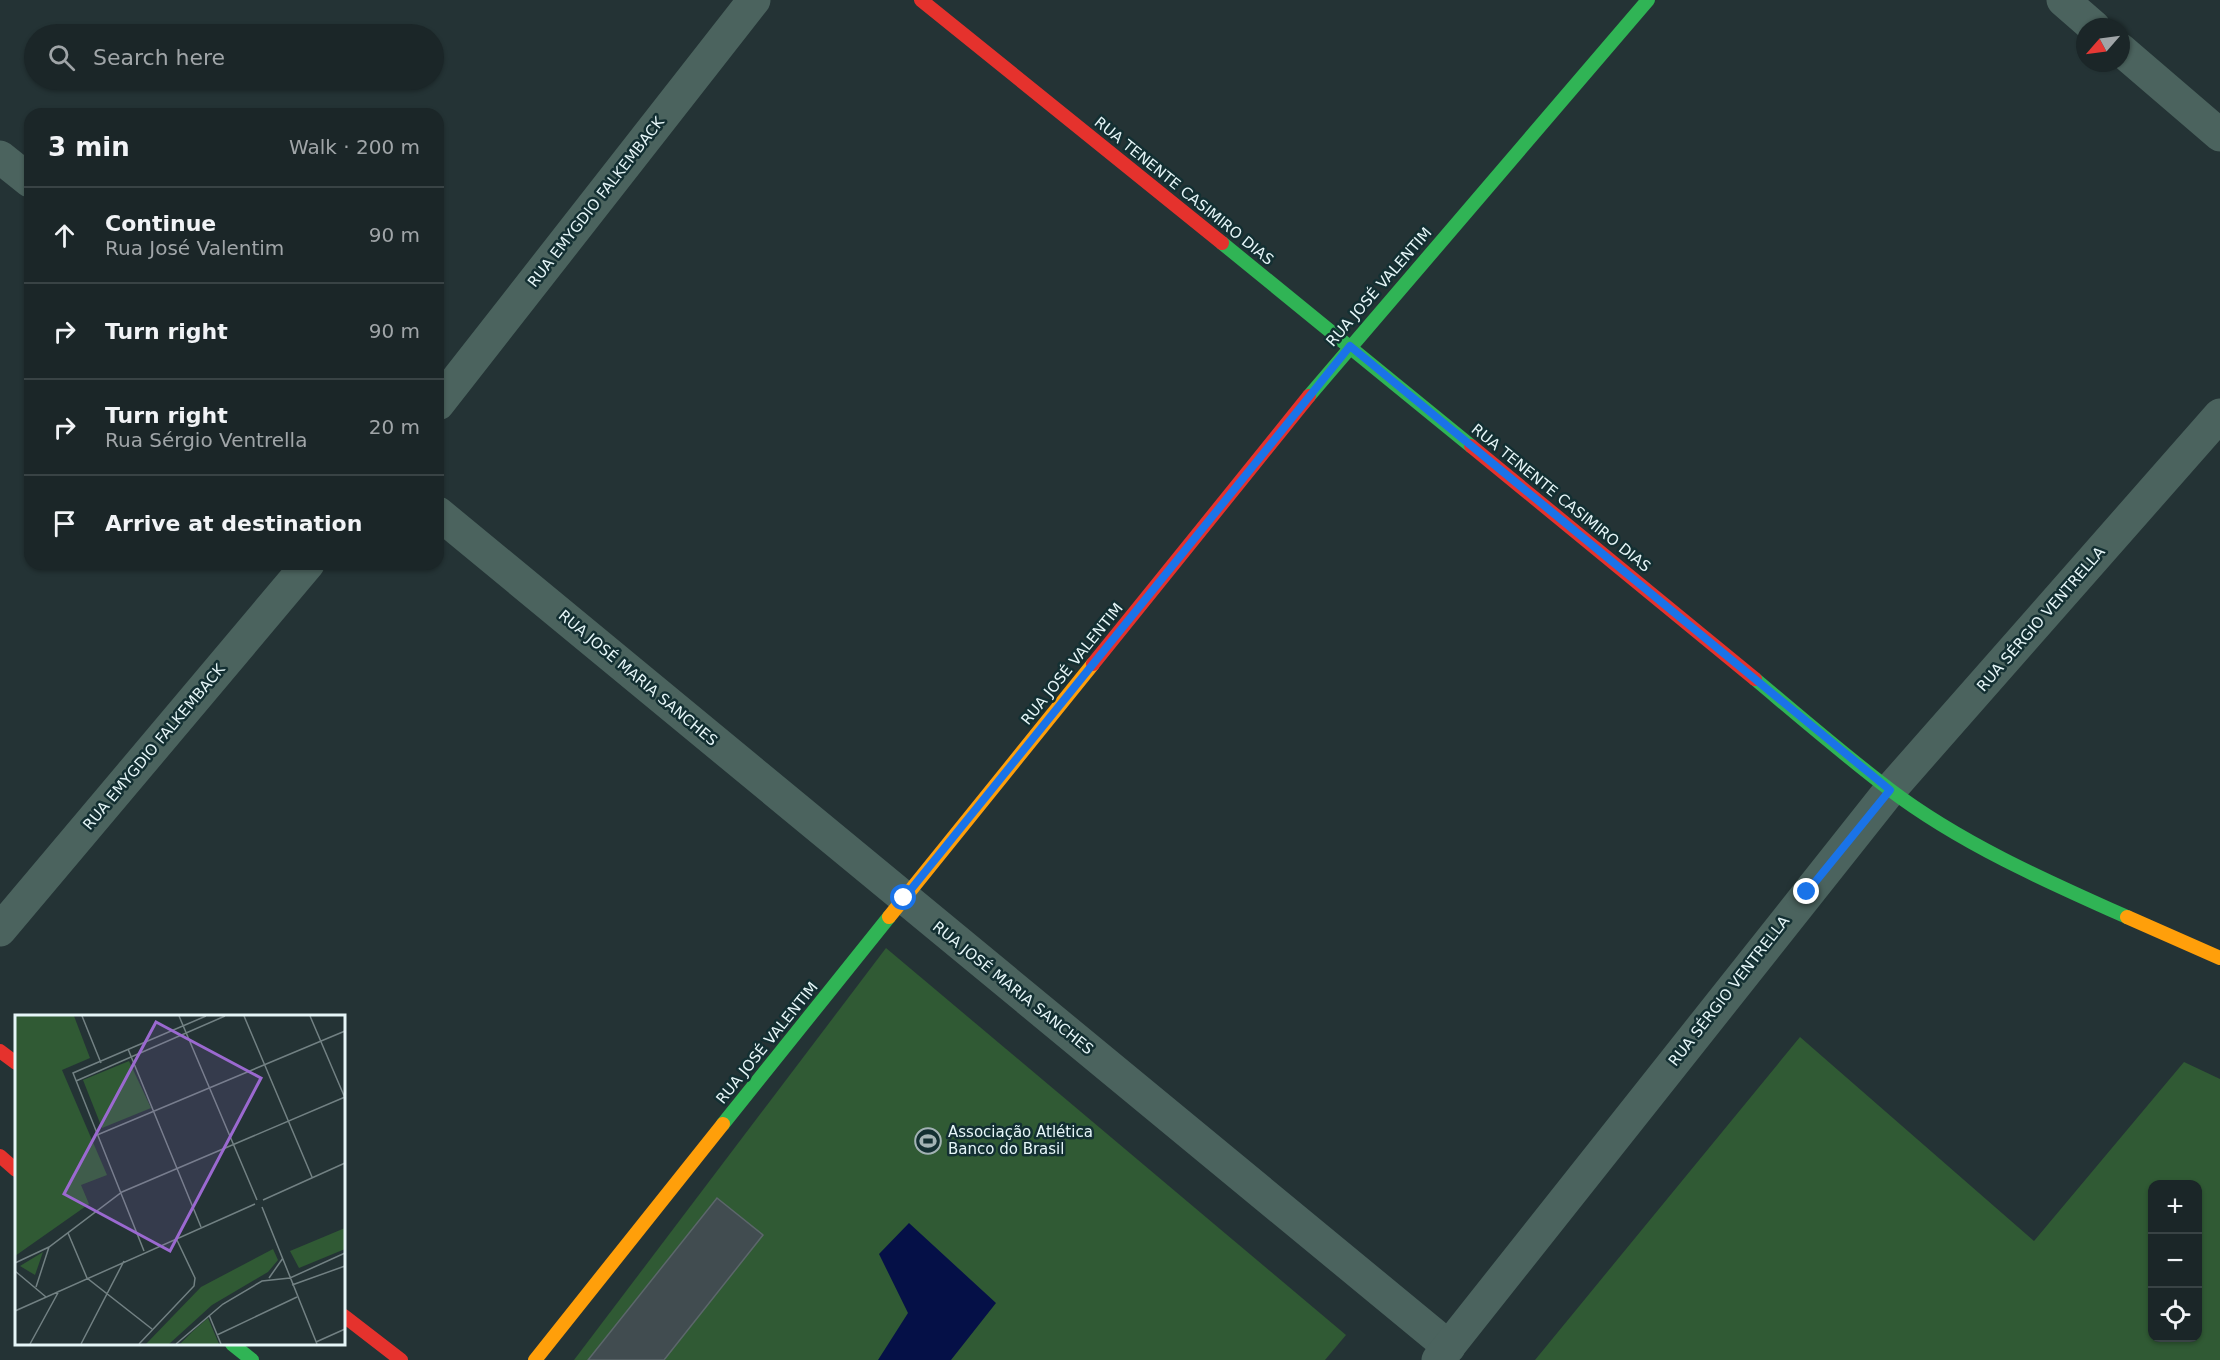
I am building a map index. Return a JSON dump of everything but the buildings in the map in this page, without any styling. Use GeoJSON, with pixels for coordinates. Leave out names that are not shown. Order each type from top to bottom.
{"type":"FeatureCollection","features":[{"type":"Feature","properties":{"kind":"street","name":"RUA EMYGDIO FALKEMBACK"},"geometry":{"type":"LineString","coordinates":[[444,396],[754,0]]}},
{"type":"Feature","properties":{"kind":"street","name":"RUA TENENTE CASIMIRO DIAS"},"geometry":{"type":"LineString","coordinates":[[921,0],[1350,346],[1890,790],[1965,839],[2042,880],[2220,958]]}},
{"type":"Feature","properties":{"kind":"street","name":"RUA JOSÉ VALENTIM"},"geometry":{"type":"LineString","coordinates":[[535,1360],[904,898],[1350,346],[1648,0]]}},
{"type":"Feature","properties":{"kind":"street"},"geometry":{"type":"LineString","coordinates":[[2063,0],[2084,18]]}},
{"type":"Feature","properties":{"kind":"street"},"geometry":{"type":"LineString","coordinates":[[2130,58],[2220,135]]}},
{"type":"Feature","properties":{"kind":"street"},"geometry":{"type":"LineString","coordinates":[[0,157],[24,176]]}},
{"type":"Feature","properties":{"kind":"street","name":"RUA SÉRGIO VENTRELLA"},"geometry":{"type":"LineString","coordinates":[[1444,1354],[1890,790],[2220,415]]}},
{"type":"Feature","properties":{"kind":"street","name":"RUA JOSÉ MARIA SANCHES"},"geometry":{"type":"LineString","coordinates":[[444,518],[904,898],[1444,1354]]}},
{"type":"Feature","properties":{"kind":"street","name":"RUA EMYGDIO FALKEMBACK"},"geometry":{"type":"LineString","coordinates":[[0,930],[303,570]]}},
{"type":"Feature","properties":{"kind":"street"},"geometry":{"type":"LineString","coordinates":[[0,1051],[15,1062]]}},
{"type":"Feature","properties":{"kind":"street"},"geometry":{"type":"LineString","coordinates":[[0,1156],[15,1169]]}},
{"type":"Feature","properties":{"kind":"street"},"geometry":{"type":"LineString","coordinates":[[345,1317],[401,1360]]}},
{"type":"Feature","properties":{"kind":"street"},"geometry":{"type":"LineString","coordinates":[[233,1345],[252,1360]]}},
{"type":"Feature","properties":{"kind":"green space","name":"Associação Atlética Banco do Brasil"},"geometry":{"type":"Polygon","coordinates":[[[886,948],[1346,1335],[1325,1360],[574,1360],[886,948]]]}},
{"type":"Feature","properties":{"kind":"green space"},"geometry":{"type":"Polygon","coordinates":[[[1800,1037],[2034,1241],[2184,1062],[2220,1079],[2220,1360],[1535,1360],[1800,1037]]]}},
{"type":"Feature","properties":{"kind":"shaded area"},"geometry":{"type":"Polygon","coordinates":[[[909,1223],[996,1303],[951,1360],[878,1360],[908,1313],[879,1254],[909,1223]]]}},
{"type":"Feature","properties":{"kind":"traffic: fast"},"geometry":{"type":"LineString","coordinates":[[1309,396],[1648,0]]}},
{"type":"Feature","properties":{"kind":"traffic: fast"},"geometry":{"type":"LineString","coordinates":[[1222,243],[1471,446]]}},
{"type":"Feature","properties":{"kind":"traffic: fast"},"geometry":{"type":"LineString","coordinates":[[1755,679],[1916,809],[2004,860],[2127,917]]}},
{"type":"Feature","properties":{"kind":"traffic: fast"},"geometry":{"type":"LineString","coordinates":[[723,1124],[889,917]]}},
{"type":"Feature","properties":{"kind":"traffic: fast"},"geometry":{"type":"LineString","coordinates":[[233,1345],[252,1360]]}},
{"type":"Feature","properties":{"kind":"traffic: slow"},"geometry":{"type":"LineString","coordinates":[[889,917],[1093,664]]}},
{"type":"Feature","properties":{"kind":"traffic: slow"},"geometry":{"type":"LineString","coordinates":[[2127,917],[2220,958]]}},
{"type":"Feature","properties":{"kind":"traffic: slow"},"geometry":{"type":"LineString","coordinates":[[535,1360],[723,1124]]}},
{"type":"Feature","properties":{"kind":"traffic: jam"},"geometry":{"type":"LineString","coordinates":[[921,0],[1222,243]]}},
{"type":"Feature","properties":{"kind":"traffic: jam"},"geometry":{"type":"LineString","coordinates":[[1093,664],[1309,396]]}},
{"type":"Feature","properties":{"kind":"traffic: jam"},"geometry":{"type":"LineString","coordinates":[[1471,446],[1755,679]]}},
{"type":"Feature","properties":{"kind":"traffic: jam"},"geometry":{"type":"LineString","coordinates":[[0,1051],[15,1062]]}},
{"type":"Feature","properties":{"kind":"traffic: jam"},"geometry":{"type":"LineString","coordinates":[[0,1156],[15,1169]]}},
{"type":"Feature","properties":{"kind":"traffic: jam"},"geometry":{"type":"LineString","coordinates":[[345,1317],[401,1360]]}},
{"type":"Feature","properties":{"kind":"place","name":"Associação Atlética Banco do Brasil"},"geometry":{"type":"Point","coordinates":[928,1141]}},
{"type":"Feature","properties":{"kind":"route"},"geometry":{"type":"LineString","coordinates":[[904,898],[1350,346],[1890,790],[1807,892]]}}]}
